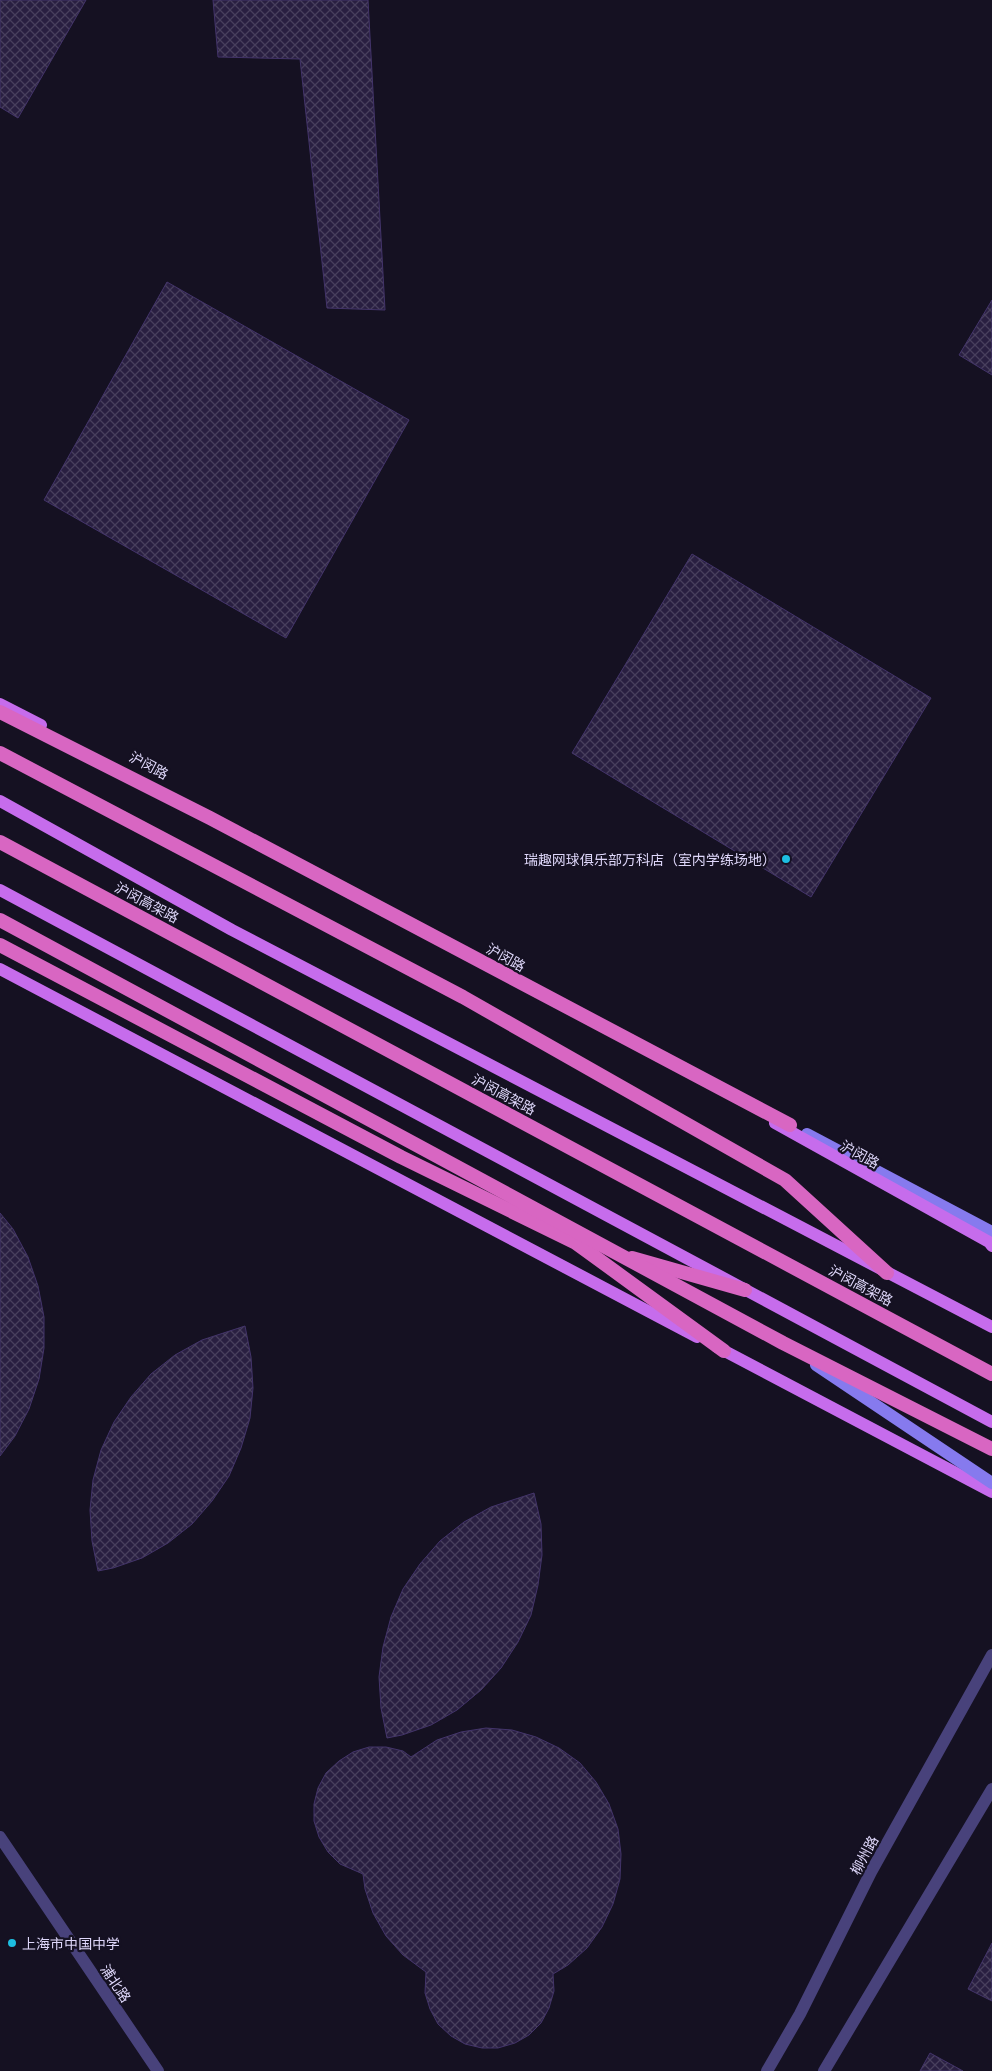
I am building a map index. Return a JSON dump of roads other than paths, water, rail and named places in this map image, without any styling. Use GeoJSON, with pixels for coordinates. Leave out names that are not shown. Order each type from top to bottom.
{"type":"FeatureCollection","features":[{"type":"Feature","properties":{"kind":"highway"},"geometry":{"type":"LineString","coordinates":[[0,712],[219,822],[790,1125]]}},
{"type":"Feature","properties":{"kind":"highway"},"geometry":{"type":"LineString","coordinates":[[0,753],[463,997],[785,1180],[887,1273]]}},
{"type":"Feature","properties":{"kind":"highway","name":"沪闵高架路"},"geometry":{"type":"LineString","coordinates":[[0,842],[992,1374]]}},
{"type":"Feature","properties":{"kind":"highway"},"geometry":{"type":"LineString","coordinates":[[0,920],[783,1343],[992,1449]]}},
{"type":"Feature","properties":{"kind":"highway"},"geometry":{"type":"LineString","coordinates":[[0,945],[401,1157],[576,1243],[724,1351]]}},
{"type":"Feature","properties":{"kind":"highway"},"geometry":{"type":"LineString","coordinates":[[576,1243],[745,1290]]}},
{"type":"Feature","properties":{"kind":"main road","name":"沪闵路"},"geometry":{"type":"LineString","coordinates":[[0,704],[377,903],[989,1242],[992,1246]]}},
{"type":"Feature","properties":{"kind":"main road"},"geometry":{"type":"LineString","coordinates":[[0,801],[232,930],[992,1327]]}},
{"type":"Feature","properties":{"kind":"main road"},"geometry":{"type":"LineString","coordinates":[[0,890],[992,1422]]}},
{"type":"Feature","properties":{"kind":"main road"},"geometry":{"type":"LineString","coordinates":[[0,969],[992,1492]]}},
{"type":"Feature","properties":{"kind":"main road"},"geometry":{"type":"LineString","coordinates":[[790,1125],[992,1232]]}},
{"type":"Feature","properties":{"kind":"main road"},"geometry":{"type":"LineString","coordinates":[[783,1343],[992,1484]]}},
{"type":"Feature","properties":{"kind":"street","name":"柳州路"},"geometry":{"type":"LineString","coordinates":[[768,2071],[800,2014],[871,1872],[992,1655]]}},
{"type":"Feature","properties":{"kind":"street"},"geometry":{"type":"LineString","coordinates":[[824,2071],[992,1789]]}},
{"type":"Feature","properties":{"kind":"street","name":"浦北路"},"geometry":{"type":"LineString","coordinates":[[0,1837],[158,2071]]}},
{"type":"Feature","properties":{"kind":"place","name":"瑞趣网球俱乐部万科店（室内学练场地）"},"geometry":{"type":"Point","coordinates":[786,859]}},
{"type":"Feature","properties":{"kind":"place","name":"上海市中国中学"},"geometry":{"type":"Point","coordinates":[12,1943]}}]}
